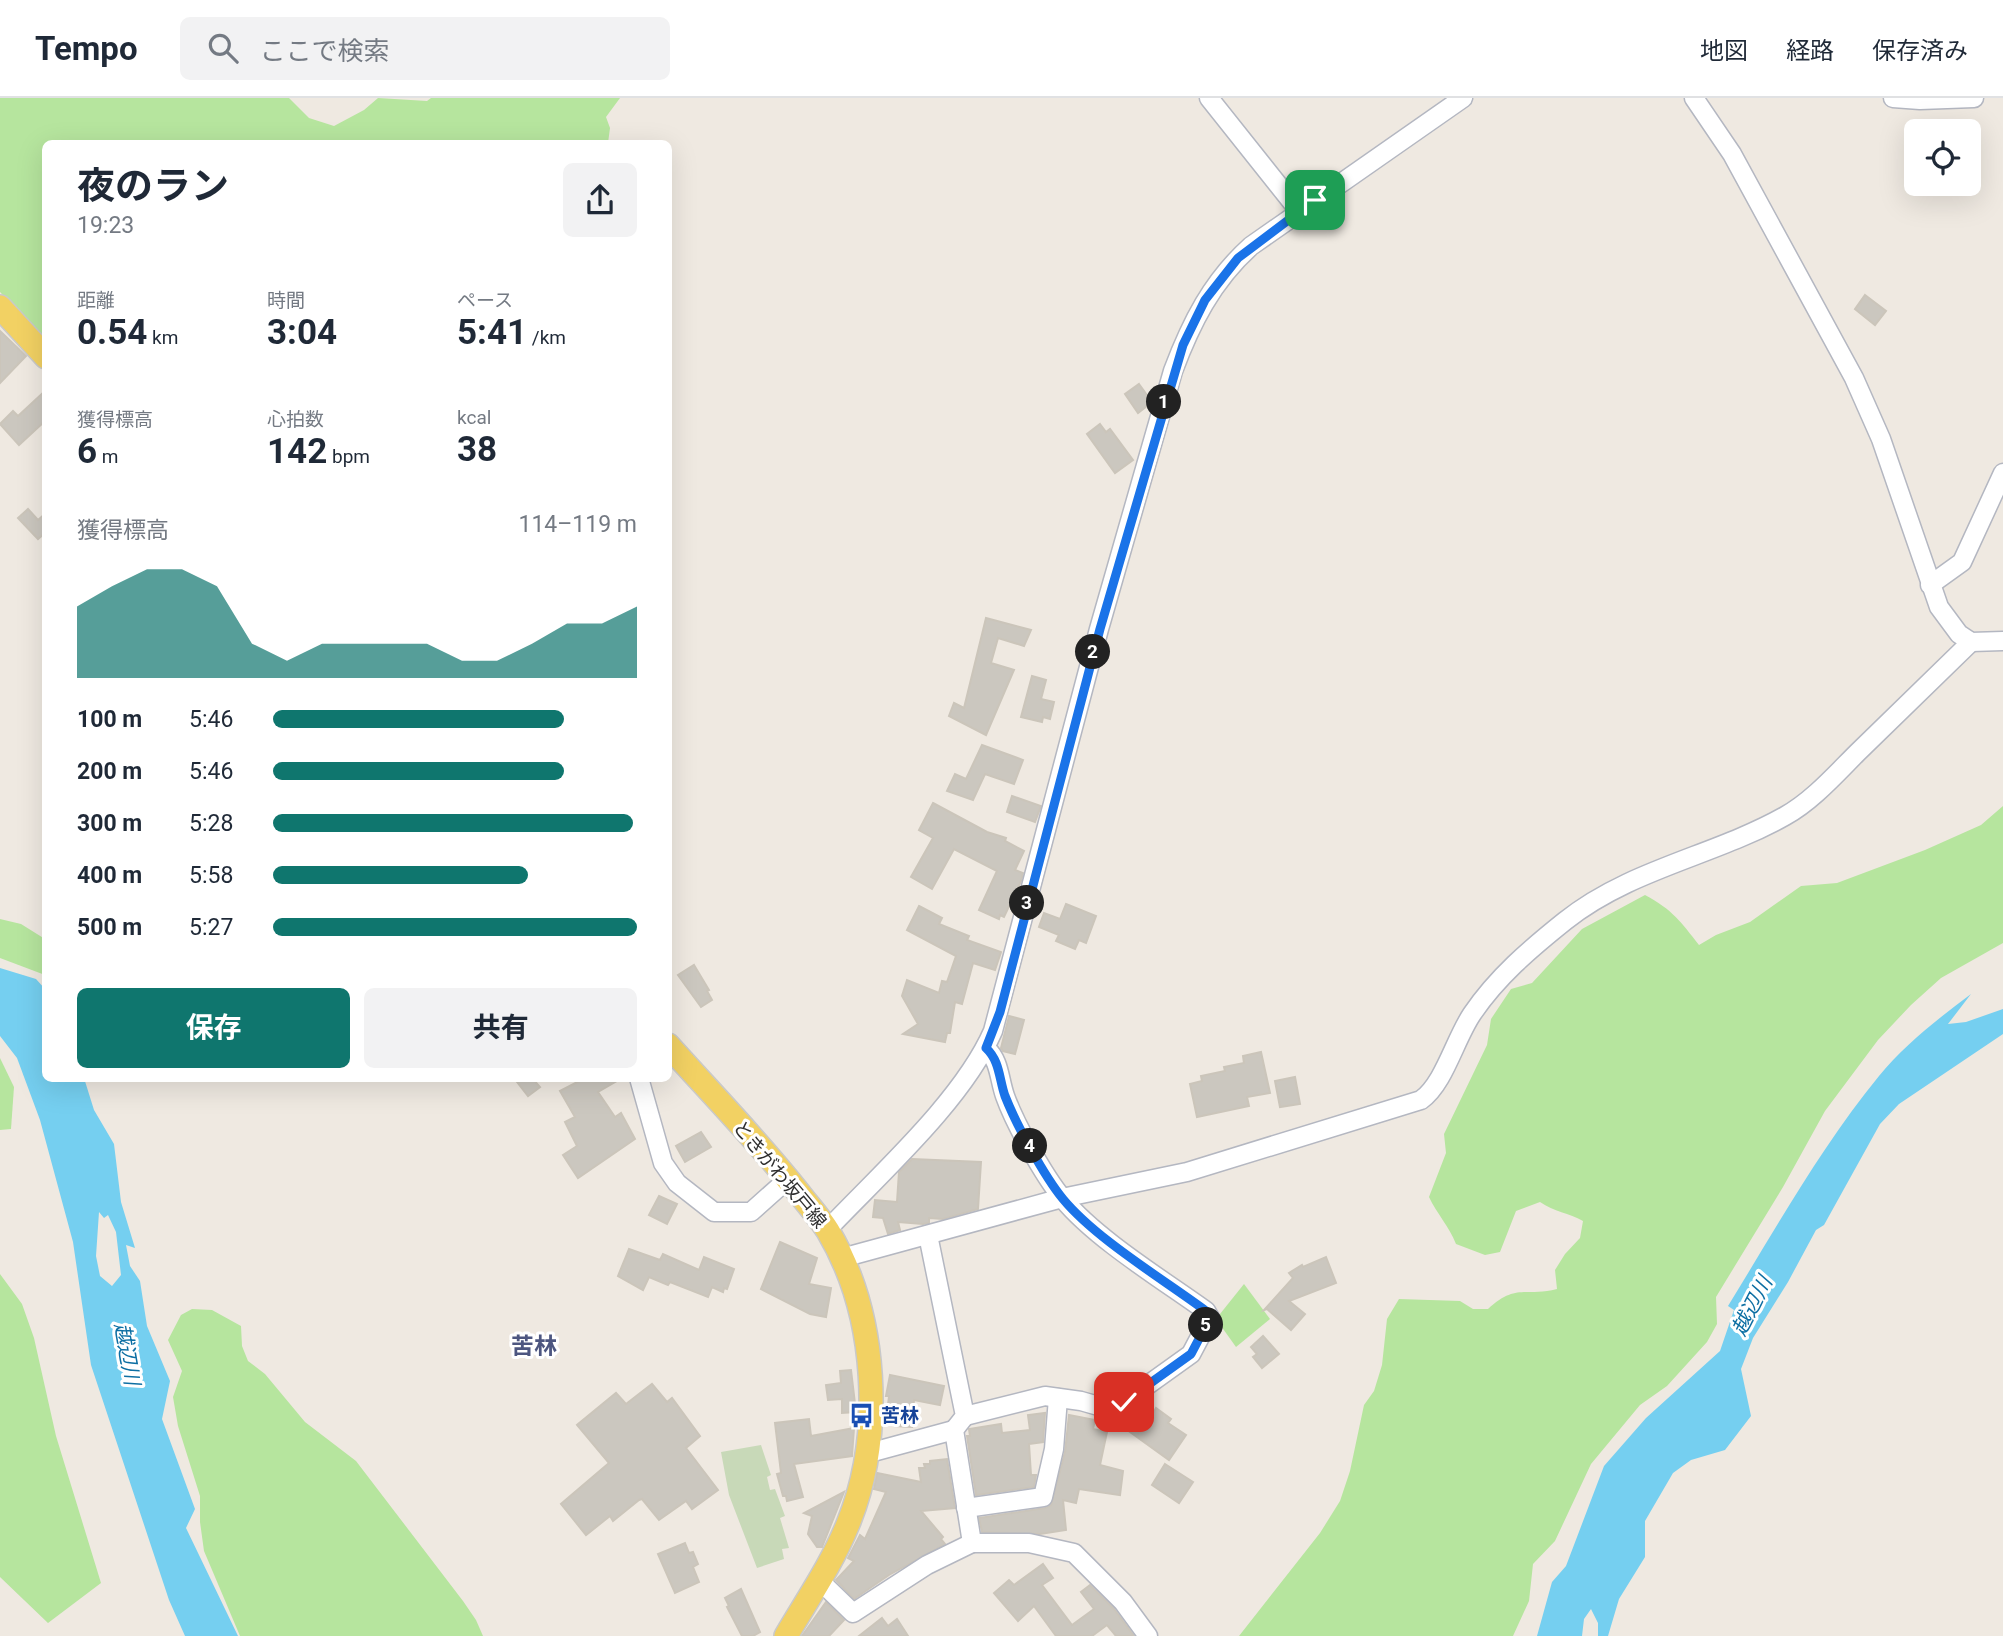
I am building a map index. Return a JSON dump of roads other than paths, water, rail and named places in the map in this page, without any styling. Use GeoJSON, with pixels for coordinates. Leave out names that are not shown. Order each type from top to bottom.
{"type":"FeatureCollection","features":[{"type":"Feature","properties":{"kind":"main road"},"geometry":{"type":"LineString","coordinates":[[0,307],[42,353]]}},
{"type":"Feature","properties":{"kind":"main road","name":"ときがわ坂戸線"},"geometry":{"type":"LineString","coordinates":[[672,1049],[788,1179],[827,1230],[842,1258],[858,1309],[867,1355],[872,1415],[869,1453],[848,1525],[786,1636]]}},
{"type":"Feature","properties":{"kind":"street"},"geometry":{"type":"LineString","coordinates":[[1209,98],[1299,211]]}},
{"type":"Feature","properties":{"kind":"street"},"geometry":{"type":"LineString","coordinates":[[827,1230],[963,1083],[986,1048],[1000,1012],[1100,629],[1183,345],[1205,300],[1238,258],[1299,211],[1463,98]]}},
{"type":"Feature","properties":{"kind":"street"},"geometry":{"type":"LineString","coordinates":[[1694,98],[1732,154],[1854,378],[1881,439],[1930,586],[1946,618],[1971,642]]}},
{"type":"Feature","properties":{"kind":"street"},"geometry":{"type":"LineString","coordinates":[[1893,98],[1974,98]]}},
{"type":"Feature","properties":{"kind":"street"},"geometry":{"type":"LineString","coordinates":[[1930,586],[1962,562],[2003,473]]}},
{"type":"Feature","properties":{"kind":"street"},"geometry":{"type":"LineString","coordinates":[[842,1258],[1062,1198],[1187,1172],[1421,1100],[1435,1084],[1470,1017],[1494,984],[1567,919],[1616,888],[1651,871],[1750,834],[1788,814],[1822,787],[1971,642],[2003,641]]}},
{"type":"Feature","properties":{"kind":"street"},"geometry":{"type":"LineString","coordinates":[[869,1453],[1045,1396],[1102,1407],[1124,1402],[1191,1354],[1210,1318],[1206,1311],[1096,1230],[1062,1198],[1022,1134],[1005,1096],[997,1062],[986,1048]]}},
{"type":"Feature","properties":{"kind":"street"},"geometry":{"type":"LineString","coordinates":[[640,1082],[663,1163],[677,1183],[714,1212],[751,1212],[788,1179]]}},
{"type":"Feature","properties":{"kind":"street"},"geometry":{"type":"LineString","coordinates":[[928,1235],[960,1423],[966,1508],[972,1543]]}},
{"type":"Feature","properties":{"kind":"street"},"geometry":{"type":"LineString","coordinates":[[966,1508],[1043,1497],[1054,1450],[1058,1398]]}},
{"type":"Feature","properties":{"kind":"street"},"geometry":{"type":"LineString","coordinates":[[819,1580],[853,1613],[927,1565],[972,1543],[1029,1543],[1074,1553],[1123,1602],[1148,1636]]}},
{"type":"Feature","properties":{"kind":"water","name":"越辺川"},"geometry":{"type":"Polygon","coordinates":[[[0,968],[36,979],[42,986],[42,1082],[85,1082],[94,1110],[114,1144],[121,1202],[135,1248],[126,1245],[130,1266],[140,1281],[147,1326],[170,1381],[162,1419],[195,1509],[186,1528],[238,1636],[185,1636],[169,1600],[91,1365],[73,1242],[40,1120],[17,1058],[0,1036],[0,968]],[[99,1212],[96,1256],[100,1276],[112,1286],[121,1275],[116,1232],[108,1215],[104,1218],[99,1212]]]}},
{"type":"Feature","properties":{"kind":"water","name":"越辺川"},"geometry":{"type":"Polygon","coordinates":[[[1971,994],[1948,1024],[1966,1022],[2003,1009],[2003,1034],[1899,1104],[1880,1124],[1824,1225],[1816,1230],[1753,1338],[1741,1369],[1751,1416],[1725,1450],[1691,1460],[1673,1473],[1645,1521],[1645,1557],[1619,1599],[1608,1636],[1598,1636],[1598,1623],[1591,1609],[1584,1619],[1582,1636],[1537,1636],[1552,1582],[1566,1566],[1604,1466],[1646,1418],[1720,1351],[1734,1310],[1728,1306],[1800,1188],[1858,1103],[1899,1053],[1971,994]]]}},
{"type":"Feature","properties":{"kind":"place","name":"苦林"},"geometry":{"type":"Point","coordinates":[861,1415]}},
{"type":"Feature","properties":{"kind":"district","name":"苦林"},"geometry":{"type":"Point","coordinates":[534,1346]}}]}
